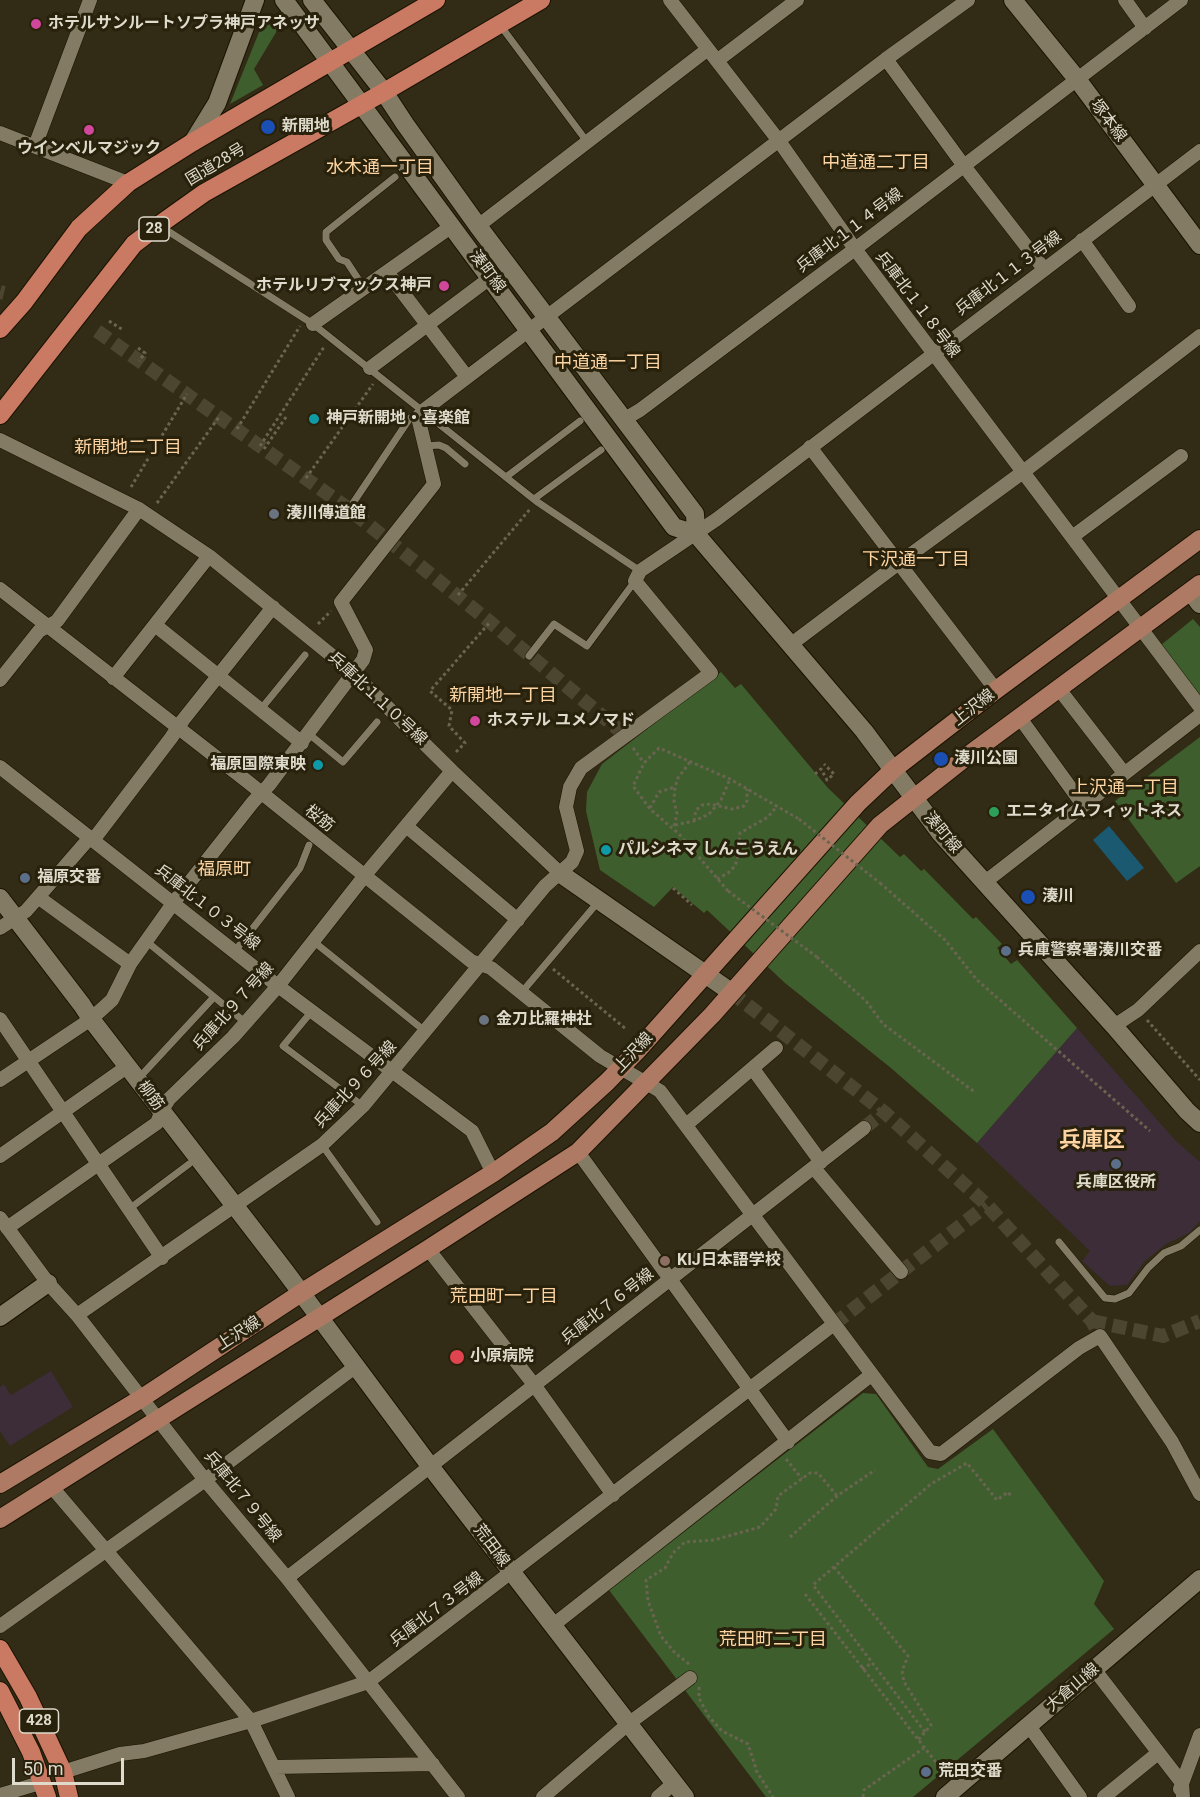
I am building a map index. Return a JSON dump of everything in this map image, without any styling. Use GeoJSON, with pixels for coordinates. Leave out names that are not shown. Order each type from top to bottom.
{"type":"FeatureCollection","features":[{"type":"Feature","properties":{"kind":"highway","name":"国道28号"},"geometry":{"type":"LineString","coordinates":[[0,329],[24,302],[79,228],[128,183],[193,142],[436,0]]}},
{"type":"Feature","properties":{"kind":"highway","name":"国道28号"},"geometry":{"type":"LineString","coordinates":[[0,415],[134,244],[204,193],[384,92],[541,0]]}},
{"type":"Feature","properties":{"kind":"highway","name":"428"},"geometry":{"type":"LineString","coordinates":[[0,1649],[28,1697],[63,1772],[69,1797]]}},
{"type":"Feature","properties":{"kind":"highway","name":"428"},"geometry":{"type":"LineString","coordinates":[[0,1691],[31,1752],[45,1789]]}},
{"type":"Feature","properties":{"kind":"main road","name":"上沢線"},"geometry":{"type":"LineString","coordinates":[[0,1484],[142,1398],[301,1293],[494,1173],[552,1132],[621,1068],[858,803],[894,769],[996,690],[1200,539]]}},
{"type":"Feature","properties":{"kind":"main road","name":"上沢線"},"geometry":{"type":"LineString","coordinates":[[0,1519],[578,1152],[731,992],[880,825],[966,757],[1141,628],[1197,593]]}},
{"type":"Feature","properties":{"kind":"street"},"geometry":{"type":"LineString","coordinates":[[35,146],[90,0]]}},
{"type":"Feature","properties":{"kind":"street"},"geometry":{"type":"LineString","coordinates":[[193,142],[217,103],[255,0]]}},
{"type":"Feature","properties":{"kind":"street","name":"湊町線"},"geometry":{"type":"LineString","coordinates":[[284,0],[674,527],[696,534],[864,731],[941,834],[1200,1123]]}},
{"type":"Feature","properties":{"kind":"street","name":"湊町線"},"geometry":{"type":"LineString","coordinates":[[312,0],[384,92],[478,226],[695,514],[696,534]]}},
{"type":"Feature","properties":{"kind":"street","name":"兵庫北１１８号線"},"geometry":{"type":"LineString","coordinates":[[670,0],[779,141],[855,249],[1200,707]]}},
{"type":"Feature","properties":{"kind":"street"},"geometry":{"type":"LineString","coordinates":[[718,60],[797,0]]}},
{"type":"Feature","properties":{"kind":"street"},"geometry":{"type":"LineString","coordinates":[[0,1080],[91,1019],[112,1000],[130,964],[174,902],[305,738],[363,660],[366,650],[341,602],[435,484],[425,446],[421,414],[886,59],[968,0]]}},
{"type":"Feature","properties":{"kind":"street","name":"塚本線"},"geometry":{"type":"LineString","coordinates":[[1014,0],[1077,79],[1200,245]]}},
{"type":"Feature","properties":{"kind":"street"},"geometry":{"type":"LineString","coordinates":[[1125,0],[1145,27]]}},
{"type":"Feature","properties":{"kind":"street","name":"兵庫北１１４号線"},"geometry":{"type":"LineString","coordinates":[[623,420],[855,249],[1181,0]]}},
{"type":"Feature","properties":{"kind":"street"},"geometry":{"type":"LineString","coordinates":[[478,226],[708,49]]}},
{"type":"Feature","properties":{"kind":"street"},"geometry":{"type":"LineString","coordinates":[[886,59],[964,166],[1044,269]]}},
{"type":"Feature","properties":{"kind":"street"},"geometry":{"type":"LineString","coordinates":[[0,132],[128,183]]}},
{"type":"Feature","properties":{"kind":"street","name":"兵庫北１１３号線"},"geometry":{"type":"LineString","coordinates":[[638,576],[1200,151]]}},
{"type":"Feature","properties":{"kind":"street"},"geometry":{"type":"LineString","coordinates":[[309,321],[364,288],[452,226]]}},
{"type":"Feature","properties":{"kind":"street"},"geometry":{"type":"LineString","coordinates":[[1082,240],[1129,306]]}},
{"type":"Feature","properties":{"kind":"street"},"geometry":{"type":"LineString","coordinates":[[387,272],[467,377]]}},
{"type":"Feature","properties":{"kind":"street"},"geometry":{"type":"LineString","coordinates":[[374,372],[428,325],[490,278]]}},
{"type":"Feature","properties":{"kind":"street"},"geometry":{"type":"LineString","coordinates":[[790,645],[1023,472],[1200,336]]}},
{"type":"Feature","properties":{"kind":"street","name":"兵庫北１１０号線"},"geometry":{"type":"LineString","coordinates":[[0,440],[139,509],[209,556],[352,672],[561,874],[731,992]]}},
{"type":"Feature","properties":{"kind":"street"},"geometry":{"type":"LineString","coordinates":[[810,447],[996,690]]}},
{"type":"Feature","properties":{"kind":"street"},"geometry":{"type":"LineString","coordinates":[[1072,537],[1181,456]]}},
{"type":"Feature","properties":{"kind":"street"},"geometry":{"type":"LineString","coordinates":[[0,680],[39,631],[57,621],[139,509]]}},
{"type":"Feature","properties":{"kind":"street"},"geometry":{"type":"LineString","coordinates":[[113,678],[209,556]]}},
{"type":"Feature","properties":{"kind":"street","name":"兵庫北９６号線"},"geometry":{"type":"LineString","coordinates":[[77,1316],[322,1145],[363,1106],[545,886],[572,862],[576,851],[566,807],[570,787],[581,768],[627,740],[711,673],[638,576]]}},
{"type":"Feature","properties":{"kind":"street","name":"桜筋"},"geometry":{"type":"LineString","coordinates":[[0,588],[471,961],[491,968],[600,1056],[660,1091],[930,1452],[941,1454],[1079,1348],[1100,1336],[1172,1442],[1200,1494]]}},
{"type":"Feature","properties":{"kind":"street"},"geometry":{"type":"LineString","coordinates":[[8,923],[26,911],[110,817],[273,607]]}},
{"type":"Feature","properties":{"kind":"street"},"geometry":{"type":"LineString","coordinates":[[155,625],[261,709],[305,738]]}},
{"type":"Feature","properties":{"kind":"street"},"geometry":{"type":"LineString","coordinates":[[1059,689],[1124,773]]}},
{"type":"Feature","properties":{"kind":"street"},"geometry":{"type":"LineString","coordinates":[[985,882],[1200,715]]}},
{"type":"Feature","properties":{"kind":"street"},"geometry":{"type":"LineString","coordinates":[[1020,718],[1083,805]]}},
{"type":"Feature","properties":{"kind":"street","name":"兵庫北１０３号線"},"geometry":{"type":"LineString","coordinates":[[0,767],[278,986],[472,1131],[494,1173]]}},
{"type":"Feature","properties":{"kind":"street","name":"兵庫北９７号線"},"geometry":{"type":"LineString","coordinates":[[4,1223],[99,1164],[157,1123],[169,1099],[233,1037],[278,986],[364,876],[452,771]]}},
{"type":"Feature","properties":{"kind":"street"},"geometry":{"type":"LineString","coordinates":[[406,826],[518,920]]}},
{"type":"Feature","properties":{"kind":"street"},"geometry":{"type":"LineString","coordinates":[[38,897],[130,964]]}},
{"type":"Feature","properties":{"kind":"street","name":"柳筋"},"geometry":{"type":"LineString","coordinates":[[0,898],[8,923],[82,1005],[301,1293]]}},
{"type":"Feature","properties":{"kind":"street"},"geometry":{"type":"LineString","coordinates":[[1114,1026],[1138,1010],[1200,951]]}},
{"type":"Feature","properties":{"kind":"street"},"geometry":{"type":"LineString","coordinates":[[0,1019],[162,1257]]}},
{"type":"Feature","properties":{"kind":"street"},"geometry":{"type":"LineString","coordinates":[[686,1125],[776,1048]]}},
{"type":"Feature","properties":{"kind":"street"},"geometry":{"type":"LineString","coordinates":[[753,1069],[818,1165],[900,1272]]}},
{"type":"Feature","properties":{"kind":"street"},"geometry":{"type":"LineString","coordinates":[[0,1156],[64,1112],[133,1073]]}},
{"type":"Feature","properties":{"kind":"street","name":"兵庫北７６号線"},"geometry":{"type":"LineString","coordinates":[[287,1578],[864,1128]]}},
{"type":"Feature","properties":{"kind":"street"},"geometry":{"type":"LineString","coordinates":[[578,1152],[750,1388],[783,1445]]}},
{"type":"Feature","properties":{"kind":"street","name":"兵庫北７９号線"},"geometry":{"type":"LineString","coordinates":[[4,1223],[48,1283],[77,1316],[205,1480],[287,1578],[458,1797]]}},
{"type":"Feature","properties":{"kind":"street"},"geometry":{"type":"LineString","coordinates":[[428,1249],[535,1386],[613,1495]]}},
{"type":"Feature","properties":{"kind":"street"},"geometry":{"type":"LineString","coordinates":[[0,1317],[48,1283]]}},
{"type":"Feature","properties":{"kind":"street","name":"荒田線"},"geometry":{"type":"LineString","coordinates":[[301,1293],[552,1626],[680,1790]]}},
{"type":"Feature","properties":{"kind":"street","name":"兵庫北７３号線"},"geometry":{"type":"LineString","coordinates":[[63,1772],[120,1754],[144,1751],[251,1721],[368,1683],[834,1324]]}},
{"type":"Feature","properties":{"kind":"street"},"geometry":{"type":"LineString","coordinates":[[0,1626],[205,1480],[355,1367]]}},
{"type":"Feature","properties":{"kind":"street"},"geometry":{"type":"LineString","coordinates":[[552,1626],[871,1375]]}},
{"type":"Feature","properties":{"kind":"street"},"geometry":{"type":"LineString","coordinates":[[51,1486],[251,1721],[288,1797]]}},
{"type":"Feature","properties":{"kind":"street","name":"大倉山線"},"geometry":{"type":"LineString","coordinates":[[945,1797],[1200,1579]]}},
{"type":"Feature","properties":{"kind":"street"},"geometry":{"type":"LineString","coordinates":[[1094,1670],[1158,1753],[1182,1790]]}},
{"type":"Feature","properties":{"kind":"street"},"geometry":{"type":"LineString","coordinates":[[543,1797],[628,1724],[694,1675]]}},
{"type":"Feature","properties":{"kind":"street"},"geometry":{"type":"LineString","coordinates":[[1029,1726],[1080,1797]]}},
{"type":"Feature","properties":{"kind":"street"},"geometry":{"type":"LineString","coordinates":[[1177,1797],[1182,1790],[1200,1735]]}},
{"type":"Feature","properties":{"kind":"street"},"geometry":{"type":"LineString","coordinates":[[1104,1797],[1158,1753]]}},
{"type":"Feature","properties":{"kind":"street"},"geometry":{"type":"LineString","coordinates":[[274,1767],[433,1764]]}},
{"type":"Feature","properties":{"kind":"street"},"geometry":{"type":"LineString","coordinates":[[0,1795],[45,1789]]}},
{"type":"Feature","properties":{"kind":"street"},"geometry":{"type":"LineString","coordinates":[[658,1797],[680,1790]]}},
{"type":"Feature","properties":{"kind":"lane"},"geometry":{"type":"LineString","coordinates":[[499,24],[588,143]]}},
{"type":"Feature","properties":{"kind":"lane"},"geometry":{"type":"LineString","coordinates":[[364,288],[347,262],[339,259],[326,240],[326,232],[395,177]]}},
{"type":"Feature","properties":{"kind":"lane"},"geometry":{"type":"LineString","coordinates":[[159,225],[309,321],[374,372],[421,414],[638,576],[586,646],[554,624],[529,656]]}},
{"type":"Feature","properties":{"kind":"lane"},"geometry":{"type":"LineString","coordinates":[[349,509],[410,418],[421,414]]}},
{"type":"Feature","properties":{"kind":"lane"},"geometry":{"type":"LineString","coordinates":[[506,477],[580,421]]}},
{"type":"Feature","properties":{"kind":"lane"},"geometry":{"type":"LineString","coordinates":[[425,446],[439,445],[446,448],[465,464]]}},
{"type":"Feature","properties":{"kind":"lane"},"geometry":{"type":"LineString","coordinates":[[535,500],[601,450]]}},
{"type":"Feature","properties":{"kind":"lane"},"geometry":{"type":"LineString","coordinates":[[261,709],[305,655]]}},
{"type":"Feature","properties":{"kind":"lane"},"geometry":{"type":"LineString","coordinates":[[305,738],[343,762],[377,722]]}},
{"type":"Feature","properties":{"kind":"lane"},"geometry":{"type":"LineString","coordinates":[[235,951],[300,868],[309,845]]}},
{"type":"Feature","properties":{"kind":"lane"},"geometry":{"type":"LineString","coordinates":[[522,992],[599,901]]}},
{"type":"Feature","properties":{"kind":"lane"},"geometry":{"type":"LineString","coordinates":[[146,941],[246,1023]]}},
{"type":"Feature","properties":{"kind":"lane"},"geometry":{"type":"LineString","coordinates":[[313,941],[426,1032]]}},
{"type":"Feature","properties":{"kind":"lane"},"geometry":{"type":"LineString","coordinates":[[133,1073],[214,998]]}},
{"type":"Feature","properties":{"kind":"lane"},"geometry":{"type":"LineString","coordinates":[[312,1011],[283,1046],[363,1106]]}},
{"type":"Feature","properties":{"kind":"lane"},"geometry":{"type":"LineString","coordinates":[[322,1145],[377,1222]]}},
{"type":"Feature","properties":{"kind":"lane"},"geometry":{"type":"LineString","coordinates":[[129,1209],[189,1164]]}},
{"type":"Feature","properties":{"kind":"lane"},"geometry":{"type":"LineString","coordinates":[[1059,1242],[1105,1298],[1115,1299],[1129,1293],[1148,1268],[1164,1253],[1181,1246],[1200,1230]]}},
{"type":"Feature","properties":{"kind":"path"},"geometry":{"type":"LineString","coordinates":[[109,321],[123,330]]}},
{"type":"Feature","properties":{"kind":"path"},"geometry":{"type":"LineString","coordinates":[[237,429],[309,321]]}},
{"type":"Feature","properties":{"kind":"path"},"geometry":{"type":"LineString","coordinates":[[286,417],[262,447],[330,338]]}},
{"type":"Feature","properties":{"kind":"path"},"geometry":{"type":"LineString","coordinates":[[138,348],[145,353],[139,361]]}},
{"type":"Feature","properties":{"kind":"path"},"geometry":{"type":"LineString","coordinates":[[306,478],[374,372]]}},
{"type":"Feature","properties":{"kind":"path"},"geometry":{"type":"LineString","coordinates":[[131,487],[187,394]]}},
{"type":"Feature","properties":{"kind":"path"},"geometry":{"type":"LineString","coordinates":[[157,503],[219,417]]}},
{"type":"Feature","properties":{"kind":"path"},"geometry":{"type":"LineString","coordinates":[[458,595],[535,500]]}},
{"type":"Feature","properties":{"kind":"path"},"geometry":{"type":"LineString","coordinates":[[318,624],[331,611]]}},
{"type":"Feature","properties":{"kind":"path"},"geometry":{"type":"LineString","coordinates":[[456,752],[465,742],[449,726],[452,710],[430,691],[490,622]]}},
{"type":"Feature","properties":{"kind":"path"},"geometry":{"type":"LineString","coordinates":[[627,740],[644,763]]}},
{"type":"Feature","properties":{"kind":"path"},"geometry":{"type":"LineString","coordinates":[[976,1093],[883,1024],[866,1001],[817,957],[728,891],[674,827],[650,809],[633,786],[644,763],[659,748],[730,779],[799,819],[880,883],[945,940],[977,980],[1150,1131]]}},
{"type":"Feature","properties":{"kind":"path"},"geometry":{"type":"LineString","coordinates":[[831,761],[818,773],[827,783],[836,775]]}},
{"type":"Feature","properties":{"kind":"path"},"geometry":{"type":"LineString","coordinates":[[674,827],[677,814],[674,801],[675,788],[678,778],[690,762]]}},
{"type":"Feature","properties":{"kind":"path"},"geometry":{"type":"LineString","coordinates":[[815,774],[820,769],[827,780],[834,774],[825,765]]}},
{"type":"Feature","properties":{"kind":"path"},"geometry":{"type":"LineString","coordinates":[[674,827],[694,822],[709,814],[717,806],[730,779]]}},
{"type":"Feature","properties":{"kind":"path"},"geometry":{"type":"LineString","coordinates":[[650,809],[659,792],[675,788]]}},
{"type":"Feature","properties":{"kind":"path"},"geometry":{"type":"LineString","coordinates":[[694,822],[696,810],[702,805],[710,804],[732,809],[744,806],[747,801],[747,789]]}},
{"type":"Feature","properties":{"kind":"path"},"geometry":{"type":"LineString","coordinates":[[717,879],[735,866],[740,833],[768,817],[777,806]]}},
{"type":"Feature","properties":{"kind":"path"},"geometry":{"type":"LineString","coordinates":[[672,888],[692,905]]}},
{"type":"Feature","properties":{"kind":"path"},"geometry":{"type":"LineString","coordinates":[[545,963],[626,1029]]}},
{"type":"Feature","properties":{"kind":"path"},"geometry":{"type":"LineString","coordinates":[[1141,1015],[1200,1080]]}},
{"type":"Feature","properties":{"kind":"path"},"geometry":{"type":"LineString","coordinates":[[783,1445],[802,1479]]}},
{"type":"Feature","properties":{"kind":"path"},"geometry":{"type":"LineString","coordinates":[[925,1731],[813,1585],[931,1484],[967,1463],[997,1500],[1008,1492],[1011,1496]]}},
{"type":"Feature","properties":{"kind":"path"},"geometry":{"type":"LineString","coordinates":[[790,1537],[837,1496],[875,1470]]}},
{"type":"Feature","properties":{"kind":"path"},"geometry":{"type":"LineString","coordinates":[[773,1797],[757,1772],[748,1744],[722,1731],[709,1717],[699,1698],[694,1675],[661,1636],[648,1601],[646,1580],[665,1568],[673,1553],[685,1542],[714,1540],[760,1527],[776,1509],[778,1496],[810,1473],[818,1473],[837,1496]]}},
{"type":"Feature","properties":{"kind":"path"},"geometry":{"type":"LineString","coordinates":[[834,1567],[908,1656],[902,1671],[904,1682],[931,1725],[918,1740]]}},
{"type":"Feature","properties":{"kind":"path"},"geometry":{"type":"LineString","coordinates":[[806,1593],[862,1669],[945,1774]]}},
{"type":"Feature","properties":{"kind":"path"},"geometry":{"type":"LineString","coordinates":[[862,1669],[872,1664]]}},
{"type":"Feature","properties":{"kind":"path"},"geometry":{"type":"LineString","coordinates":[[863,1797],[864,1790],[924,1748]]}},
{"type":"Feature","properties":{"kind":"shaded area"},"geometry":{"type":"Polygon","coordinates":[[[1077,1028],[1175,1140],[1200,1162],[1200,1221],[1189,1233],[1166,1244],[1145,1261],[1127,1285],[1110,1286],[1082,1261],[1090,1251],[977,1143],[1077,1028]]]}},
{"type":"Feature","properties":{"kind":"shaded area"},"geometry":{"type":"Polygon","coordinates":[[[51,1371],[73,1407],[10,1446],[0,1431],[0,1387],[4,1384],[11,1395],[51,1371]]]}},
{"type":"Feature","properties":{"kind":"green space"},"geometry":{"type":"Polygon","coordinates":[[[266,15],[278,29],[254,69],[263,85],[230,104],[266,15]]]}},
{"type":"Feature","properties":{"kind":"green space"},"geometry":{"type":"Polygon","coordinates":[[[1193,619],[1200,627],[1200,698],[1161,645],[1193,619]]]}},
{"type":"Feature","properties":{"kind":"green space"},"geometry":{"type":"Polygon","coordinates":[[[721,672],[735,688],[741,684],[828,788],[900,857],[904,854],[921,871],[924,869],[973,919],[976,917],[1002,944],[997,948],[1011,964],[1017,960],[1077,1028],[977,1143],[891,1068],[785,983],[707,910],[704,913],[673,887],[654,907],[600,870],[586,811],[587,792],[602,764],[721,672]]]}},
{"type":"Feature","properties":{"kind":"green space"},"geometry":{"type":"Polygon","coordinates":[[[1200,737],[1200,866],[1176,883],[1115,801],[1200,737]]]}},
{"type":"Feature","properties":{"kind":"green space"},"geometry":{"type":"Polygon","coordinates":[[[863,1393],[876,1394],[928,1467],[938,1469],[993,1429],[1104,1581],[1094,1604],[1114,1629],[913,1797],[766,1797],[609,1590],[863,1393]]]}},
{"type":"Feature","properties":{"kind":"water"},"geometry":{"type":"Polygon","coordinates":[[[1109,826],[1144,868],[1127,881],[1093,840],[1109,826]]]}},
{"type":"Feature","properties":{"kind":"tunnel"},"geometry":{"type":"LineString","coordinates":[[0,292],[4,293]]}},
{"type":"Feature","properties":{"kind":"tunnel"},"geometry":{"type":"LineString","coordinates":[[97,331],[349,509],[490,622],[620,731]]}},
{"type":"Feature","properties":{"kind":"tunnel"},"geometry":{"type":"LineString","coordinates":[[731,992],[884,1112],[987,1205],[1092,1321],[1100,1336]]}},
{"type":"Feature","properties":{"kind":"tunnel"},"geometry":{"type":"LineString","coordinates":[[864,1128],[884,1112]]}},
{"type":"Feature","properties":{"kind":"tunnel"},"geometry":{"type":"LineString","coordinates":[[834,1324],[987,1205]]}},
{"type":"Feature","properties":{"kind":"tunnel"},"geometry":{"type":"LineString","coordinates":[[1092,1321],[1163,1336],[1200,1321]]}},
{"type":"Feature","properties":{"kind":"place","name":"ホテルサンルートソプラ神戸アネッサ"},"geometry":{"type":"Point","coordinates":[36,24]}},
{"type":"Feature","properties":{"kind":"place","name":"新開地"},"geometry":{"type":"Point","coordinates":[268,127]}},
{"type":"Feature","properties":{"kind":"place","name":"ウインベルマジック"},"geometry":{"type":"Point","coordinates":[89,130]}},
{"type":"Feature","properties":{"kind":"place","name":"ホテルリブマックス神戸"},"geometry":{"type":"Point","coordinates":[444,286]}},
{"type":"Feature","properties":{"kind":"place","name":"神戸新開地・喜楽館"},"geometry":{"type":"Point","coordinates":[314,419]}},
{"type":"Feature","properties":{"kind":"place","name":"湊川傳道館"},"geometry":{"type":"Point","coordinates":[274,514]}},
{"type":"Feature","properties":{"kind":"place","name":"ホステル ユメノマド"},"geometry":{"type":"Point","coordinates":[475,721]}},
{"type":"Feature","properties":{"kind":"place","name":"湊川公園"},"geometry":{"type":"Point","coordinates":[941,759]}},
{"type":"Feature","properties":{"kind":"place","name":"福原国際東映"},"geometry":{"type":"Point","coordinates":[318,765]}},
{"type":"Feature","properties":{"kind":"place","name":"エニタイムフィットネス"},"geometry":{"type":"Point","coordinates":[994,812]}},
{"type":"Feature","properties":{"kind":"place","name":"パルシネマ しんこうえん"},"geometry":{"type":"Point","coordinates":[606,850]}},
{"type":"Feature","properties":{"kind":"place","name":"福原交番"},"geometry":{"type":"Point","coordinates":[25,878]}},
{"type":"Feature","properties":{"kind":"place","name":"湊川"},"geometry":{"type":"Point","coordinates":[1028,897]}},
{"type":"Feature","properties":{"kind":"place","name":"兵庫警察署湊川交番"},"geometry":{"type":"Point","coordinates":[1006,951]}},
{"type":"Feature","properties":{"kind":"place","name":"金刀比羅神社"},"geometry":{"type":"Point","coordinates":[484,1020]}},
{"type":"Feature","properties":{"kind":"place","name":"兵庫区役所"},"geometry":{"type":"Point","coordinates":[1116,1164]}},
{"type":"Feature","properties":{"kind":"place","name":"KIJ日本語学校"},"geometry":{"type":"Point","coordinates":[665,1261]}},
{"type":"Feature","properties":{"kind":"place","name":"小原病院"},"geometry":{"type":"Point","coordinates":[457,1357]}},
{"type":"Feature","properties":{"kind":"place","name":"荒田交番"},"geometry":{"type":"Point","coordinates":[926,1772]}},
{"type":"Feature","properties":{"kind":"district","name":"中道通二丁目"},"geometry":{"type":"Point","coordinates":[876,163]}},
{"type":"Feature","properties":{"kind":"district","name":"水木通一丁目"},"geometry":{"type":"Point","coordinates":[380,168]}},
{"type":"Feature","properties":{"kind":"district","name":"中道通一丁目"},"geometry":{"type":"Point","coordinates":[608,363]}},
{"type":"Feature","properties":{"kind":"district","name":"新開地二丁目"},"geometry":{"type":"Point","coordinates":[128,448]}},
{"type":"Feature","properties":{"kind":"district","name":"下沢通一丁目"},"geometry":{"type":"Point","coordinates":[916,560]}},
{"type":"Feature","properties":{"kind":"district","name":"新開地一丁目"},"geometry":{"type":"Point","coordinates":[503,696]}},
{"type":"Feature","properties":{"kind":"district","name":"上沢通一丁目"},"geometry":{"type":"Point","coordinates":[1125,788]}},
{"type":"Feature","properties":{"kind":"district","name":"福原町"},"geometry":{"type":"Point","coordinates":[224,870]}},
{"type":"Feature","properties":{"kind":"district","name":"兵庫区"},"geometry":{"type":"Point","coordinates":[1092,1141]}},
{"type":"Feature","properties":{"kind":"district","name":"荒田町一丁目"},"geometry":{"type":"Point","coordinates":[504,1297]}},
{"type":"Feature","properties":{"kind":"district","name":"荒田町二丁目"},"geometry":{"type":"Point","coordinates":[773,1640]}}]}
